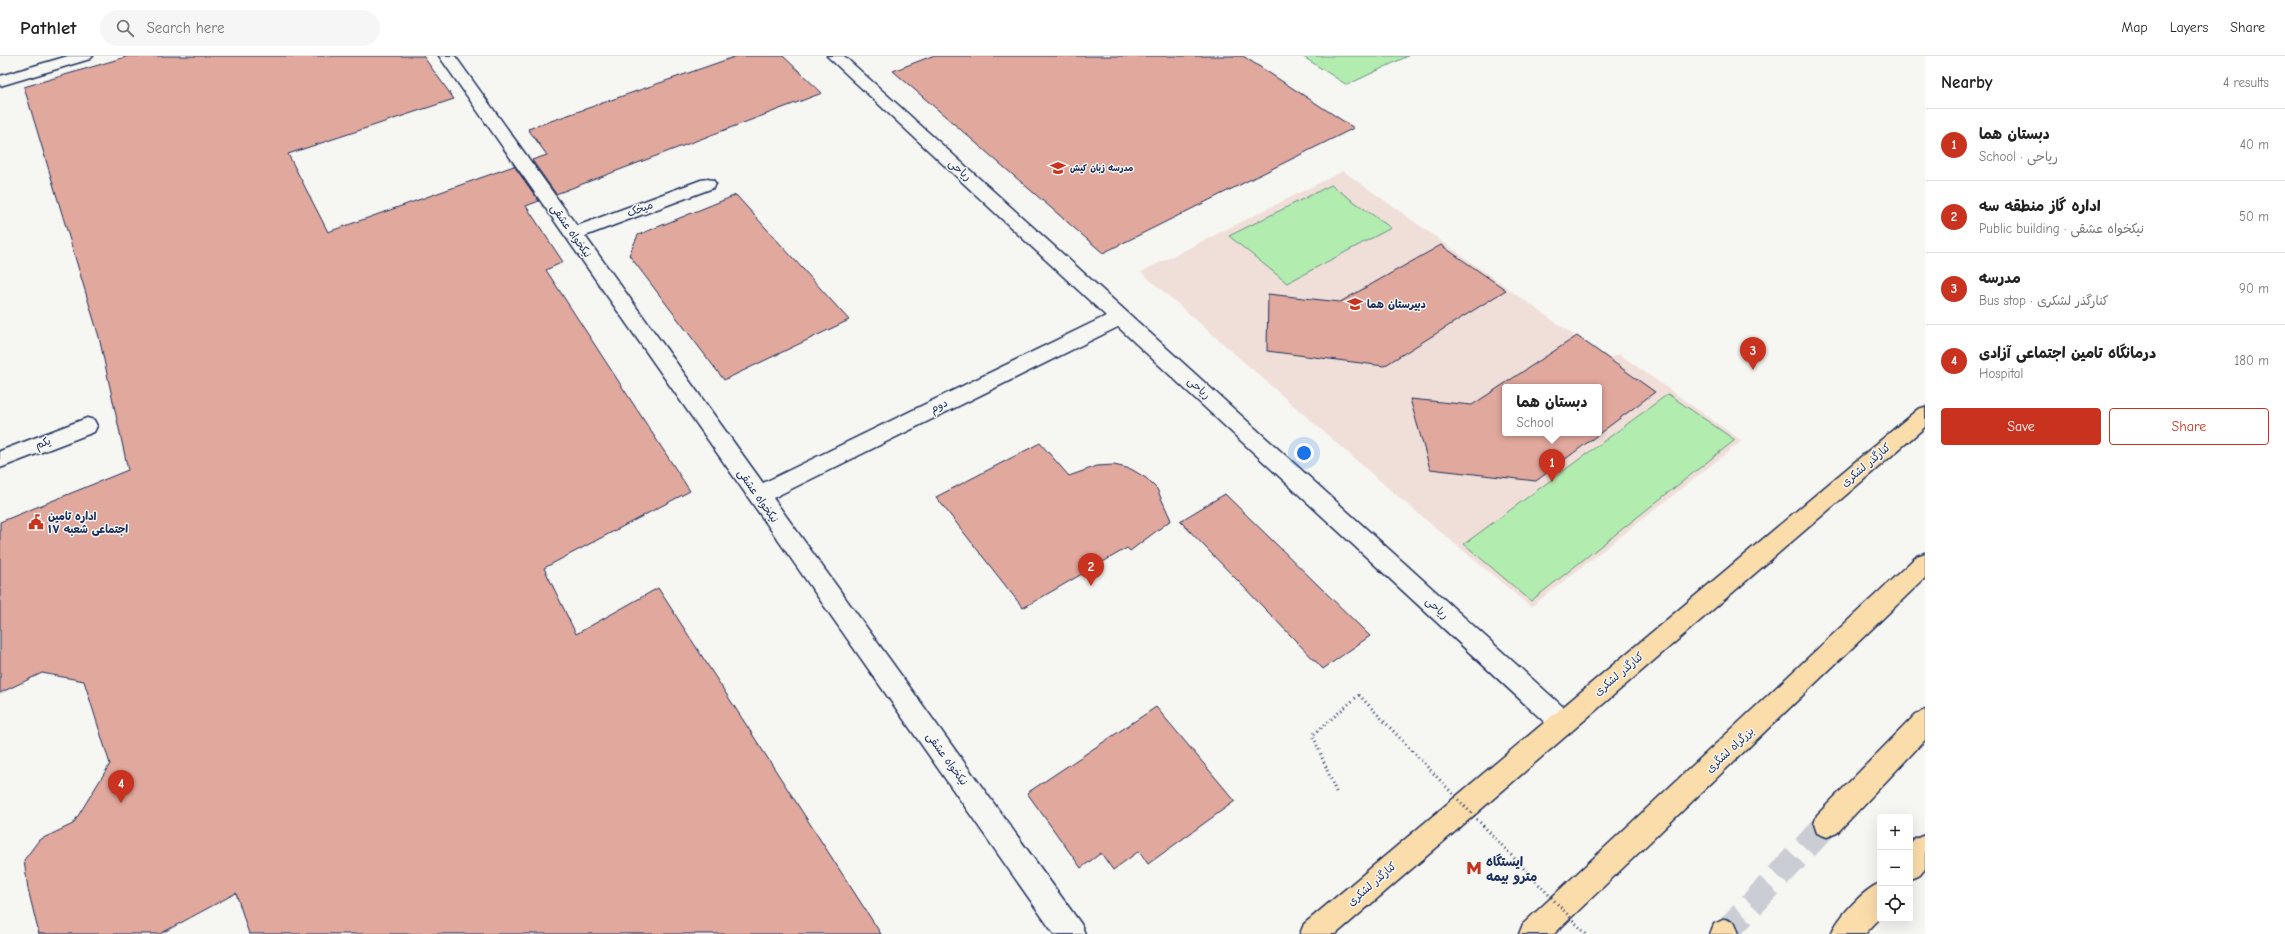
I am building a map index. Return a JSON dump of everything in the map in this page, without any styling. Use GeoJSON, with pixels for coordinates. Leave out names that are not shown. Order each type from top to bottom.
{"type":"FeatureCollection","features":[{"type":"Feature","properties":{"kind":"main road","name":"کنارگذر لشکری"},"geometry":{"type":"LineString","coordinates":[[1314,934],[1925,415]]}},
{"type":"Feature","properties":{"kind":"main road","name":"بزرگراه لشگری"},"geometry":{"type":"LineString","coordinates":[[1532,934],[1925,564]]}},
{"type":"Feature","properties":{"kind":"main road"},"geometry":{"type":"LineString","coordinates":[[1827,824],[1925,722]]}},
{"type":"Feature","properties":{"kind":"main road"},"geometry":{"type":"LineString","coordinates":[[1913,862],[1925,850]]}},
{"type":"Feature","properties":{"kind":"main road"},"geometry":{"type":"LineString","coordinates":[[1845,934],[1877,900]]}},
{"type":"Feature","properties":{"kind":"street"},"geometry":{"type":"LineString","coordinates":[[0,81],[85,56]]}},
{"type":"Feature","properties":{"kind":"street","name":"نیکخواه عشقی"},"geometry":{"type":"LineString","coordinates":[[447,56],[1071,934]]}},
{"type":"Feature","properties":{"kind":"street","name":"ریاحی"},"geometry":{"type":"LineString","coordinates":[[835,56],[1562,722]]}},
{"type":"Feature","properties":{"kind":"street","name":"میخک"},"geometry":{"type":"LineString","coordinates":[[573,234],[707,184]]}},
{"type":"Feature","properties":{"kind":"street","name":"دوم"},"geometry":{"type":"LineString","coordinates":[[758,495],[1121,317]]}},
{"type":"Feature","properties":{"kind":"street","name":"یکم"},"geometry":{"type":"LineString","coordinates":[[0,460],[86,426]]}},
{"type":"Feature","properties":{"kind":"path"},"geometry":{"type":"LineString","coordinates":[[1336,792],[1313,735],[1360,695],[1586,934]]}},
{"type":"Feature","properties":{"kind":"shaded area"},"geometry":{"type":"Polygon","coordinates":[[[1343,171],[1607,359],[1619,354],[1742,441],[1531,607],[1395,494],[1141,272],[1343,171]]]}},
{"type":"Feature","properties":{"kind":"green space"},"geometry":{"type":"Polygon","coordinates":[[[1302,56],[1408,56],[1347,85],[1302,56]]]}},
{"type":"Feature","properties":{"kind":"green space"},"geometry":{"type":"Polygon","coordinates":[[[1331,185],[1391,228],[1287,283],[1229,236],[1331,185]]]}},
{"type":"Feature","properties":{"kind":"green space"},"geometry":{"type":"Polygon","coordinates":[[[1668,394],[1735,440],[1531,601],[1464,544],[1668,394]]]}},
{"type":"Feature","properties":{"kind":"building"},"geometry":{"type":"Polygon","coordinates":[[[129,56],[423,56],[454,99],[288,154],[328,232],[514,166],[539,201],[526,206],[563,262],[546,270],[690,491],[544,568],[576,634],[658,588],[881,934],[249,934],[236,893],[160,934],[39,934],[28,889],[24,860],[39,840],[73,824],[110,764],[84,681],[42,673],[0,693],[0,522],[128,470],[99,337],[24,87],[129,56]]]}},
{"type":"Feature","properties":{"kind":"building"},"geometry":{"type":"Polygon","coordinates":[[[737,56],[783,56],[822,93],[556,194],[532,160],[547,155],[528,129],[737,56]]]}},
{"type":"Feature","properties":{"kind":"building"},"geometry":{"type":"Polygon","coordinates":[[[932,56],[1243,56],[1354,128],[1103,253],[893,71],[932,56]]]}},
{"type":"Feature","properties":{"kind":"building"},"geometry":{"type":"Polygon","coordinates":[[[736,195],[849,320],[724,380],[629,255],[638,235],[736,195]]]}},
{"type":"Feature","properties":{"kind":"building"},"geometry":{"type":"Polygon","coordinates":[[[1441,245],[1506,290],[1384,366],[1267,351],[1268,294],[1340,302],[1441,245]]]}},
{"type":"Feature","properties":{"kind":"building"},"geometry":{"type":"Polygon","coordinates":[[[1577,336],[1655,392],[1602,432],[1602,384],[1504,384],[1577,336]]]}},
{"type":"Feature","properties":{"kind":"building"},"geometry":{"type":"Polygon","coordinates":[[[1502,385],[1502,436],[1596,436],[1536,481],[1430,469],[1410,399],[1472,405],[1502,385]]]}},
{"type":"Feature","properties":{"kind":"building"},"geometry":{"type":"Polygon","coordinates":[[[1040,443],[1069,476],[1097,466],[1114,465],[1131,469],[1146,478],[1157,489],[1171,520],[1130,551],[1127,548],[1023,608],[936,497],[1040,443]]]}},
{"type":"Feature","properties":{"kind":"building"},"geometry":{"type":"Polygon","coordinates":[[[1225,494],[1370,636],[1323,669],[1180,521],[1225,494]]]}},
{"type":"Feature","properties":{"kind":"building"},"geometry":{"type":"Polygon","coordinates":[[[1156,707],[1235,801],[1148,864],[1139,851],[1113,870],[1101,853],[1081,868],[1027,793],[1156,707]]]}},
{"type":"Feature","properties":{"kind":"tunnel"},"geometry":{"type":"LineString","coordinates":[[1725,933],[1827,824]]}},
{"type":"Feature","properties":{"kind":"place","name":"مدرسه زبان کیش"},"geometry":{"type":"Point","coordinates":[1058,168]}},
{"type":"Feature","properties":{"kind":"place","name":"دبیرستان هما"},"geometry":{"type":"Point","coordinates":[1355,304]}},
{"type":"Feature","properties":{"kind":"place","name":"مدرسه"},"geometry":{"type":"Point","coordinates":[1753,370]}},
{"type":"Feature","properties":{"kind":"place","name":"دبستان هما"},"geometry":{"type":"Point","coordinates":[1552,482]}},
{"type":"Feature","properties":{"kind":"place","name":"اداره تامین اجتماعی شعبه ۱۷"},"geometry":{"type":"Point","coordinates":[36,522]}},
{"type":"Feature","properties":{"kind":"place","name":"اداره گاز منطقه سه"},"geometry":{"type":"Point","coordinates":[1091,586]}},
{"type":"Feature","properties":{"kind":"place","name":"درمانگاه تامین اجتماعی آزادی"},"geometry":{"type":"Point","coordinates":[121,803]}},
{"type":"Feature","properties":{"kind":"place","name":"ایستگاه مترو بیمه"},"geometry":{"type":"Point","coordinates":[1474,868]}}]}
